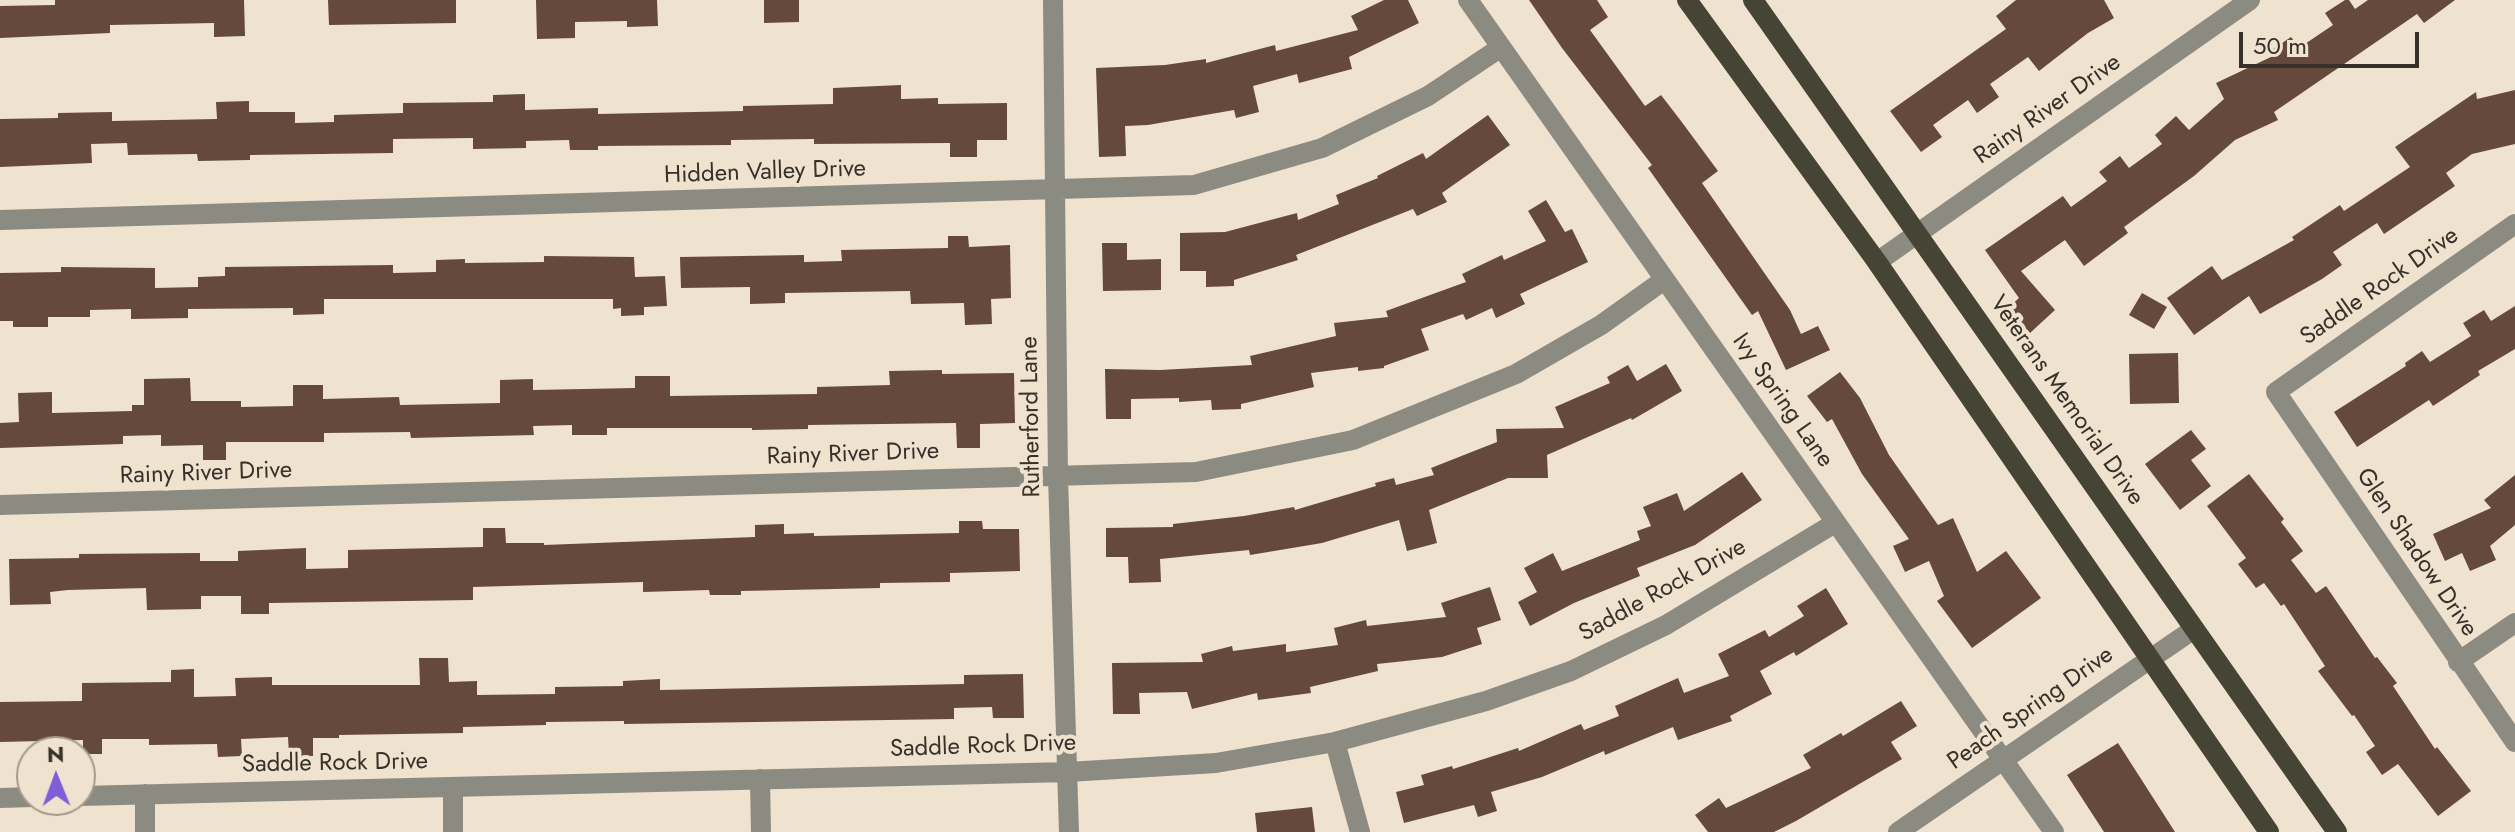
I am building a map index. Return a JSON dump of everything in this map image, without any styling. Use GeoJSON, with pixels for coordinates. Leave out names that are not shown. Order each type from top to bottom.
{"type":"FeatureCollection","features":[{"type":"Feature","properties":{"kind":"main road"},"geometry":{"type":"LineString","coordinates":[[1687,0],[1877,262],[2269,832]]}},
{"type":"Feature","properties":{"kind":"main road","name":"Veterans Memorial Drive"},"geometry":{"type":"LineString","coordinates":[[1753,0],[2337,832]]}},
{"type":"Feature","properties":{"kind":"street","name":"Rutherford Lane"},"geometry":{"type":"LineString","coordinates":[[1053,0],[1058,476],[1069,832]]}},
{"type":"Feature","properties":{"kind":"street","name":"Ivy Spring Lane"},"geometry":{"type":"LineString","coordinates":[[1468,0],[2054,832]]}},
{"type":"Feature","properties":{"kind":"street","name":"Rainy River Drive"},"geometry":{"type":"LineString","coordinates":[[1877,262],[2250,0]]}},
{"type":"Feature","properties":{"kind":"street","name":"Hidden Valley Drive"},"geometry":{"type":"LineString","coordinates":[[0,220],[1194,185],[1322,148],[1428,96],[1500,48]]}},
{"type":"Feature","properties":{"kind":"street","name":"Saddle Rock Drive"},"geometry":{"type":"LineString","coordinates":[[2276,392],[2515,224]]}},
{"type":"Feature","properties":{"kind":"street","name":"Rainy River Drive"},"geometry":{"type":"LineString","coordinates":[[0,505],[1196,472],[1353,440],[1516,374],[1601,325],[1664,280]]}},
{"type":"Feature","properties":{"kind":"street","name":"Glen Shadow Drive"},"geometry":{"type":"LineString","coordinates":[[2276,392],[2515,742]]}},
{"type":"Feature","properties":{"kind":"street","name":"Saddle Rock Drive"},"geometry":{"type":"LineString","coordinates":[[96,796],[1068,772],[1216,763],[1335,742],[1486,701],[1571,671],[1666,625],[1835,523]]}},
{"type":"Feature","properties":{"kind":"street"},"geometry":{"type":"LineString","coordinates":[[2458,662],[2515,623]]}},
{"type":"Feature","properties":{"kind":"street","name":"Peach Spring Drive"},"geometry":{"type":"LineString","coordinates":[[1898,832],[2194,629]]}},
{"type":"Feature","properties":{"kind":"street"},"geometry":{"type":"LineString","coordinates":[[1335,742],[1360,832]]}},
{"type":"Feature","properties":{"kind":"street"},"geometry":{"type":"LineString","coordinates":[[760,779],[761,832]]}},
{"type":"Feature","properties":{"kind":"street"},"geometry":{"type":"LineString","coordinates":[[453,788],[453,832]]}},
{"type":"Feature","properties":{"kind":"street"},"geometry":{"type":"LineString","coordinates":[[145,794],[145,832]]}},
{"type":"Feature","properties":{"kind":"building"},"geometry":{"type":"Polygon","coordinates":[[[55,0],[244,0],[245,36],[214,37],[214,23],[110,25],[110,33],[0,38],[0,6],[55,5],[55,0]]]}},
{"type":"Feature","properties":{"kind":"building"},"geometry":{"type":"Polygon","coordinates":[[[328,0],[456,0],[456,23],[329,25],[328,0]]]}},
{"type":"Feature","properties":{"kind":"building"},"geometry":{"type":"Polygon","coordinates":[[[536,0],[657,0],[658,26],[627,27],[627,21],[575,22],[575,38],[537,39],[536,0]]]}},
{"type":"Feature","properties":{"kind":"building"},"geometry":{"type":"Polygon","coordinates":[[[764,0],[799,0],[799,22],[764,23],[764,0]]]}},
{"type":"Feature","properties":{"kind":"building"},"geometry":{"type":"Polygon","coordinates":[[[1384,0],[1408,0],[1419,23],[1349,57],[1352,69],[1299,83],[1297,74],[1253,86],[1259,112],[1236,118],[1234,110],[1125,126],[1126,156],[1099,157],[1096,68],[1165,65],[1206,59],[1206,63],[1275,45],[1276,51],[1358,30],[1351,16],[1384,0]]]}},
{"type":"Feature","properties":{"kind":"building"},"geometry":{"type":"Polygon","coordinates":[[[1529,0],[1597,0],[1608,17],[1590,30],[1645,106],[1661,95],[1681,121],[1718,171],[1702,183],[1790,310],[1801,334],[1818,326],[1830,350],[1786,370],[1758,311],[1752,315],[1648,168],[1652,165],[1529,0]]]}},
{"type":"Feature","properties":{"kind":"building"},"geometry":{"type":"Polygon","coordinates":[[[2016,0],[2104,0],[2114,18],[2088,33],[2039,71],[2028,57],[1990,84],[1999,97],[1977,113],[1968,100],[1933,125],[1942,137],[1921,152],[1890,111],[2006,29],[1996,16],[2016,0]]]}},
{"type":"Feature","properties":{"kind":"building"},"geometry":{"type":"Polygon","coordinates":[[[2349,0],[2355,9],[2368,0],[2455,0],[2424,23],[2417,14],[2274,112],[2278,120],[2235,140],[2194,176],[2124,227],[2128,233],[2084,266],[2065,240],[2021,271],[2055,310],[2030,333],[2008,308],[2019,298],[1985,250],[2063,196],[2071,207],[2107,181],[2099,172],[2120,156],[2129,168],[2162,144],[2155,135],[2176,116],[2189,130],[2224,99],[2216,83],[2273,56],[2270,51],[2291,37],[2299,48],[2333,25],[2325,13],[2349,0]]]}},
{"type":"Feature","properties":{"kind":"building"},"geometry":{"type":"Polygon","coordinates":[[[901,85],[901,99],[938,98],[938,104],[1007,103],[1007,140],[977,140],[977,157],[950,157],[950,143],[814,144],[814,139],[731,140],[731,145],[598,146],[598,150],[570,150],[569,140],[526,141],[526,148],[473,149],[473,138],[393,139],[393,153],[250,155],[250,160],[198,161],[197,154],[128,155],[127,143],[91,144],[92,163],[0,167],[0,119],[58,118],[58,113],[112,112],[112,121],[217,119],[216,102],[249,101],[249,112],[295,112],[295,123],[334,122],[334,115],[403,113],[403,103],[493,102],[493,95],[525,94],[525,110],[598,108],[598,114],[743,111],[743,106],[833,104],[833,88],[901,85]]]}},
{"type":"Feature","properties":{"kind":"building"},"geometry":{"type":"Polygon","coordinates":[[[2515,90],[2515,144],[2472,154],[2446,173],[2455,186],[2384,234],[2377,223],[2333,252],[2342,265],[2322,279],[2260,314],[2249,296],[2194,335],[2167,298],[2212,266],[2222,280],[2294,240],[2292,237],[2340,205],[2344,211],[2410,167],[2395,147],[2476,92],[2477,99],[2515,90]]]}},
{"type":"Feature","properties":{"kind":"building"},"geometry":{"type":"Polygon","coordinates":[[[1488,115],[1510,145],[1442,193],[1447,202],[1417,216],[1413,209],[1296,255],[1298,260],[1234,280],[1234,286],[1206,287],[1206,271],[1180,271],[1180,233],[1225,232],[1297,213],[1298,220],[1339,204],[1336,195],[1378,178],[1423,153],[1426,159],[1488,115]]]}},
{"type":"Feature","properties":{"kind":"building"},"geometry":{"type":"Polygon","coordinates":[[[1546,200],[1565,232],[1572,229],[1588,262],[1520,294],[1525,304],[1496,318],[1492,308],[1466,320],[1463,314],[1421,329],[1429,350],[1384,368],[1358,371],[1358,367],[1311,373],[1314,387],[1241,404],[1241,409],[1212,410],[1211,400],[1131,399],[1131,419],[1106,419],[1105,369],[1160,370],[1252,365],[1250,356],[1336,336],[1334,323],[1388,317],[1386,311],[1466,282],[1462,274],[1502,255],[1504,260],[1546,241],[1528,211],[1546,200]]]}},
{"type":"Feature","properties":{"kind":"building"},"geometry":{"type":"Polygon","coordinates":[[[948,236],[968,236],[969,247],[1010,245],[1011,298],[991,299],[992,324],[965,325],[964,303],[911,304],[910,291],[785,293],[785,303],[750,304],[750,287],[681,288],[680,257],[804,255],[804,262],[842,261],[841,250],[948,248],[948,236]]]}},
{"type":"Feature","properties":{"kind":"building"},"geometry":{"type":"Polygon","coordinates":[[[1102,243],[1127,243],[1127,260],[1161,259],[1161,290],[1103,291],[1102,243]]]}},
{"type":"Feature","properties":{"kind":"building"},"geometry":{"type":"Polygon","coordinates":[[[544,256],[634,257],[635,277],[665,276],[667,306],[644,307],[644,315],[621,316],[621,308],[613,309],[613,299],[324,299],[324,314],[293,315],[293,308],[188,309],[188,318],[131,319],[131,309],[90,310],[90,317],[48,317],[48,327],[13,327],[13,321],[0,321],[0,273],[61,272],[61,267],[155,268],[155,288],[198,287],[198,277],[225,276],[225,267],[393,265],[393,273],[436,272],[436,260],[465,259],[465,263],[544,262],[544,256]]]}},
{"type":"Feature","properties":{"kind":"building"},"geometry":{"type":"Polygon","coordinates":[[[2142,293],[2167,307],[2154,329],[2129,315],[2142,293]]]}},
{"type":"Feature","properties":{"kind":"building"},"geometry":{"type":"Polygon","coordinates":[[[2515,306],[2515,349],[2478,371],[2480,375],[2433,406],[2429,400],[2357,447],[2334,412],[2406,366],[2405,363],[2422,351],[2430,362],[2471,336],[2463,323],[2484,310],[2491,321],[2515,306]]]}},
{"type":"Feature","properties":{"kind":"building"},"geometry":{"type":"Polygon","coordinates":[[[2178,353],[2179,403],[2130,404],[2129,354],[2178,353]]]}},
{"type":"Feature","properties":{"kind":"building"},"geometry":{"type":"Polygon","coordinates":[[[1666,364],[1682,391],[1632,420],[1547,455],[1548,478],[1508,478],[1429,510],[1437,543],[1407,551],[1399,520],[1322,543],[1250,555],[1249,550],[1160,559],[1161,582],[1129,583],[1128,557],[1106,557],[1106,528],[1173,527],[1173,524],[1294,507],[1295,510],[1394,478],[1396,485],[1434,475],[1431,468],[1497,442],[1496,429],[1564,428],[1555,407],[1610,383],[1607,377],[1628,365],[1637,381],[1666,364]]]}},
{"type":"Feature","properties":{"kind":"building"},"geometry":{"type":"Polygon","coordinates":[[[942,370],[942,374],[1014,373],[1015,423],[980,424],[980,448],[957,448],[956,423],[808,425],[808,429],[752,430],[607,428],[607,435],[572,435],[572,425],[533,426],[534,435],[411,438],[410,432],[324,433],[324,442],[226,442],[226,460],[203,460],[203,445],[161,446],[161,435],[123,436],[123,444],[0,448],[0,423],[19,422],[18,393],[52,392],[52,413],[132,411],[132,405],[144,405],[144,379],[190,378],[191,401],[241,401],[241,407],[293,406],[293,385],[323,385],[323,399],[399,397],[400,405],[500,403],[500,380],[533,379],[533,390],[635,388],[635,376],[670,376],[670,396],[817,394],[817,387],[890,385],[889,371],[942,370]]]}},
{"type":"Feature","properties":{"kind":"building"},"geometry":{"type":"Polygon","coordinates":[[[1840,372],[1860,398],[1889,455],[1938,525],[1953,518],[1977,572],[2006,551],[2041,598],[1972,648],[1937,601],[1944,596],[1929,561],[1905,572],[1893,546],[1909,539],[1862,474],[1832,419],[1827,422],[1807,396],[1840,372]]]}},
{"type":"Feature","properties":{"kind":"building"},"geometry":{"type":"Polygon","coordinates":[[[2191,430],[2206,449],[2191,460],[2211,486],[2180,510],[2145,464],[2191,430]]]}},
{"type":"Feature","properties":{"kind":"building"},"geometry":{"type":"Polygon","coordinates":[[[1742,472],[1762,500],[1695,545],[1637,568],[1640,576],[1574,603],[1530,626],[1518,602],[1537,592],[1524,568],[1553,553],[1562,571],[1640,540],[1637,531],[1651,526],[1643,507],[1677,493],[1684,511],[1742,472]]]}},
{"type":"Feature","properties":{"kind":"building"},"geometry":{"type":"Polygon","coordinates":[[[2249,474],[2284,519],[2281,522],[2303,551],[2291,560],[2316,593],[2326,586],[2375,658],[2397,683],[2393,686],[2435,749],[2437,747],[2471,791],[2438,816],[2398,764],[2382,775],[2366,752],[2375,746],[2318,671],[2325,666],[2284,604],[2281,606],[2264,583],[2256,588],[2238,564],[2246,558],[2207,506],[2249,474]]]}},
{"type":"Feature","properties":{"kind":"building"},"geometry":{"type":"Polygon","coordinates":[[[2515,475],[2515,525],[2490,546],[2496,560],[2470,571],[2462,553],[2445,561],[2433,534],[2491,508],[2484,500],[2515,475]]]}},
{"type":"Feature","properties":{"kind":"building"},"geometry":{"type":"Polygon","coordinates":[[[959,521],[982,521],[983,529],[1019,529],[1020,571],[950,573],[950,582],[880,583],[880,588],[741,591],[741,595],[710,595],[709,590],[643,592],[643,582],[473,587],[473,600],[269,603],[269,614],[241,614],[241,596],[201,596],[201,609],[147,610],[146,588],[50,592],[51,604],[10,605],[9,559],[79,558],[79,554],[200,553],[200,561],[238,561],[238,551],[306,548],[306,569],[348,568],[348,550],[483,547],[483,528],[505,528],[506,543],[544,545],[755,537],[755,525],[784,524],[784,534],[814,533],[814,536],[959,533],[959,521]]]}},
{"type":"Feature","properties":{"kind":"building"},"geometry":{"type":"Polygon","coordinates":[[[1490,587],[1501,620],[1477,628],[1482,644],[1442,657],[1377,664],[1378,671],[1310,687],[1311,693],[1258,700],[1257,693],[1192,709],[1187,692],[1139,693],[1140,714],[1113,714],[1112,663],[1203,662],[1201,654],[1232,646],[1233,651],[1286,644],[1286,652],[1338,645],[1334,628],[1366,620],[1367,626],[1446,617],[1441,603],[1490,587]]]}},
{"type":"Feature","properties":{"kind":"building"},"geometry":{"type":"Polygon","coordinates":[[[1826,588],[1848,624],[1796,656],[1794,652],[1760,671],[1772,694],[1730,716],[1732,721],[1678,740],[1673,727],[1605,755],[1604,751],[1542,777],[1491,792],[1497,811],[1478,817],[1474,805],[1404,823],[1396,792],[1424,785],[1421,775],[1452,766],[1453,769],[1518,748],[1519,751],[1581,724],[1584,730],[1619,716],[1615,706],[1678,678],[1684,693],[1729,676],[1718,654],[1765,630],[1769,637],[1804,616],[1797,606],[1826,588]]]}},
{"type":"Feature","properties":{"kind":"building"},"geometry":{"type":"Polygon","coordinates":[[[419,658],[448,658],[449,682],[477,681],[477,695],[555,694],[555,687],[623,686],[623,681],[660,679],[660,690],[964,684],[964,675],[1023,674],[1024,718],[993,718],[992,707],[954,708],[954,719],[624,724],[624,721],[546,722],[546,725],[463,727],[463,733],[313,738],[313,756],[289,756],[288,737],[241,739],[242,756],[218,757],[217,744],[149,745],[149,739],[102,739],[102,754],[96,754],[96,736],[16,736],[16,742],[0,742],[0,702],[82,701],[82,683],[171,682],[171,670],[194,669],[194,697],[236,696],[235,678],[272,677],[272,685],[420,685],[419,658]]]}},
{"type":"Feature","properties":{"kind":"building"},"geometry":{"type":"Polygon","coordinates":[[[1901,701],[1917,726],[1891,742],[1902,759],[1796,821],[1774,832],[1708,832],[1695,815],[1719,798],[1726,808],[1811,768],[1803,755],[1841,733],[1843,736],[1901,701]]]}},
{"type":"Feature","properties":{"kind":"building"},"geometry":{"type":"Polygon","coordinates":[[[2118,743],[2175,832],[2104,832],[2067,775],[2118,743]]]}},
{"type":"Feature","properties":{"kind":"building"},"geometry":{"type":"Polygon","coordinates":[[[1312,807],[1315,832],[1257,832],[1255,813],[1312,807]]]}}]}
